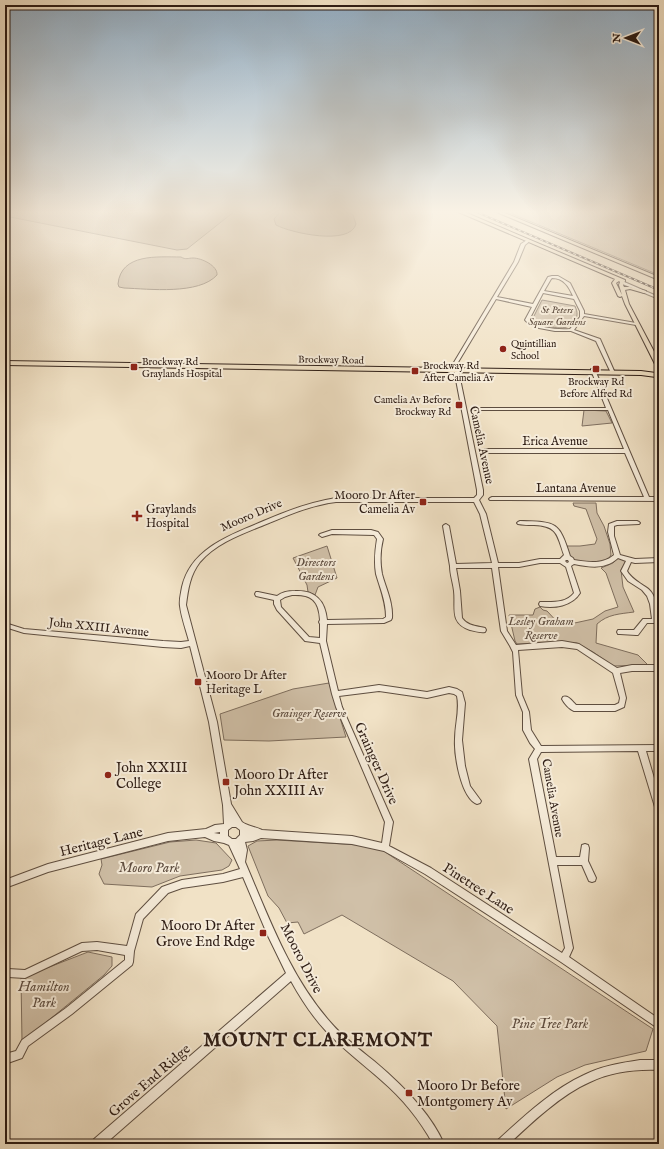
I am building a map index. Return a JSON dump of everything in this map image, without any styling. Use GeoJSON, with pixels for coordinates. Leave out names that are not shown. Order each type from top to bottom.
{"type":"FeatureCollection","features":[{"type":"Feature","properties":{"kind":"main road"},"geometry":{"type":"LineString","coordinates":[[581,265],[620,280]]}},
{"type":"Feature","properties":{"kind":"main road"},"geometry":{"type":"LineString","coordinates":[[626,265],[659,278]]}},
{"type":"Feature","properties":{"kind":"main road"},"geometry":{"type":"LineString","coordinates":[[627,265],[659,278]]}},
{"type":"Feature","properties":{"kind":"main road"},"geometry":{"type":"LineString","coordinates":[[620,280],[635,324]]}},
{"type":"Feature","properties":{"kind":"main road"},"geometry":{"type":"LineString","coordinates":[[620,280],[614,283],[657,372]]}},
{"type":"Feature","properties":{"kind":"main road"},"geometry":{"type":"LineString","coordinates":[[622,289],[630,288],[644,292]]}},
{"type":"Feature","properties":{"kind":"main road","name":"Brockway Road"},"geometry":{"type":"LineString","coordinates":[[5,362],[657,372]]}},
{"type":"Feature","properties":{"kind":"street"},"geometry":{"type":"LineString","coordinates":[[455,369],[458,359],[514,265]]}},
{"type":"Feature","properties":{"kind":"street"},"geometry":{"type":"LineString","coordinates":[[583,315],[569,284],[557,277],[549,278],[527,320],[528,322],[562,330],[571,330],[598,340],[613,372]]}},
{"type":"Feature","properties":{"kind":"street"},"geometry":{"type":"LineString","coordinates":[[620,280],[659,298]]}},
{"type":"Feature","properties":{"kind":"street"},"geometry":{"type":"LineString","coordinates":[[620,280],[659,298]]}},
{"type":"Feature","properties":{"kind":"street"},"geometry":{"type":"LineString","coordinates":[[542,292],[575,298]]}},
{"type":"Feature","properties":{"kind":"street"},"geometry":{"type":"LineString","coordinates":[[495,298],[535,306]]}},
{"type":"Feature","properties":{"kind":"street"},"geometry":{"type":"LineString","coordinates":[[583,315],[635,324]]}},
{"type":"Feature","properties":{"kind":"street"},"geometry":{"type":"LineString","coordinates":[[571,330],[583,315]]}},
{"type":"Feature","properties":{"kind":"street","name":"Camelia Avenue"},"geometry":{"type":"LineString","coordinates":[[455,369],[480,490],[480,495],[476,500],[484,514],[488,541],[495,565],[504,631],[514,648],[518,674],[519,695],[526,712],[527,730],[539,749],[533,759],[569,948],[564,959]]}},
{"type":"Feature","properties":{"kind":"street"},"geometry":{"type":"LineString","coordinates":[[594,371],[608,409],[646,499]]}},
{"type":"Feature","properties":{"kind":"street"},"geometry":{"type":"LineString","coordinates":[[474,409],[608,409]]}},
{"type":"Feature","properties":{"kind":"street","name":"Erica Avenue"},"geometry":{"type":"LineString","coordinates":[[483,451],[626,451]]}},
{"type":"Feature","properties":{"kind":"street","name":"Lantana Avenue"},"geometry":{"type":"LineString","coordinates":[[492,499],[659,499]]}},
{"type":"Feature","properties":{"kind":"street","name":"Mooro Drive"},"geometry":{"type":"LineString","coordinates":[[242,861],[223,834],[226,827],[227,805],[213,722],[183,605],[185,585],[192,569],[199,559],[214,546],[229,537],[294,510],[328,501],[476,500]]}},
{"type":"Feature","properties":{"kind":"street"},"geometry":{"type":"LineString","coordinates":[[520,523],[547,524],[555,527],[559,533],[569,561],[577,593],[574,599],[566,602],[542,604]]}},
{"type":"Feature","properties":{"kind":"street"},"geometry":{"type":"LineString","coordinates":[[617,556],[610,530],[611,525],[617,523],[637,523]]}},
{"type":"Feature","properties":{"kind":"street"},"geometry":{"type":"LineString","coordinates":[[446,526],[453,566],[452,573],[457,590],[456,611],[461,623],[466,627],[483,630]]}},
{"type":"Feature","properties":{"kind":"street"},"geometry":{"type":"LineString","coordinates":[[322,535],[332,532],[376,533],[380,539],[378,568],[390,612],[389,618],[384,621],[322,622]]}},
{"type":"Feature","properties":{"kind":"street"},"geometry":{"type":"LineString","coordinates":[[453,566],[519,565],[540,561],[561,561],[562,558],[569,561],[599,565],[612,561],[617,556]]}},
{"type":"Feature","properties":{"kind":"street"},"geometry":{"type":"LineString","coordinates":[[617,556],[628,560],[659,560]]}},
{"type":"Feature","properties":{"kind":"street"},"geometry":{"type":"LineString","coordinates":[[620,632],[636,633],[645,621],[655,621],[654,605],[649,593],[627,577],[624,571],[628,560]]}},
{"type":"Feature","properties":{"kind":"street","name":"Grainger Drive"},"geometry":{"type":"LineString","coordinates":[[258,594],[278,599],[290,594],[310,595],[318,601],[322,610],[323,641],[335,694],[353,742],[389,822],[385,848]]}},
{"type":"Feature","properties":{"kind":"street"},"geometry":{"type":"LineString","coordinates":[[278,599],[277,604],[279,608],[307,639],[323,641]]}},
{"type":"Feature","properties":{"kind":"street"},"geometry":{"type":"LineString","coordinates":[[5,633],[8,626]]}},
{"type":"Feature","properties":{"kind":"street","name":"John XXIII Avenue"},"geometry":{"type":"LineString","coordinates":[[8,626],[24,630],[163,644],[181,645],[192,643]]}},
{"type":"Feature","properties":{"kind":"street"},"geometry":{"type":"LineString","coordinates":[[514,648],[562,644],[579,647],[616,671],[623,698],[622,705],[615,708],[574,708],[566,699]]}},
{"type":"Feature","properties":{"kind":"street"},"geometry":{"type":"LineString","coordinates":[[616,671],[622,669],[659,668]]}},
{"type":"Feature","properties":{"kind":"street"},"geometry":{"type":"LineString","coordinates":[[335,694],[379,688],[427,695],[449,690],[460,694],[462,703],[458,740],[461,766],[467,788],[477,801]]}},
{"type":"Feature","properties":{"kind":"street"},"geometry":{"type":"LineString","coordinates":[[642,748],[659,807]]}},
{"type":"Feature","properties":{"kind":"street"},"geometry":{"type":"LineString","coordinates":[[539,749],[659,748]]}},
{"type":"Feature","properties":{"kind":"street","name":"Mooro Drive"},"geometry":{"type":"LineString","coordinates":[[227,805],[244,833],[241,839],[243,850],[242,861],[245,872],[292,975],[314,1010],[329,1028],[360,1057],[391,1082],[420,1116],[439,1143]]}},
{"type":"Feature","properties":{"kind":"street"},"geometry":{"type":"LineString","coordinates":[[226,827],[233,824],[240,826]]}},
{"type":"Feature","properties":{"kind":"street","name":"Pinetree Lane"},"geometry":{"type":"LineString","coordinates":[[240,826],[262,834],[352,840],[385,848],[428,871],[564,959],[659,1024]]}},
{"type":"Feature","properties":{"kind":"street","name":"Heritage Lane"},"geometry":{"type":"LineString","coordinates":[[5,884],[48,868],[168,836],[206,833],[215,828],[226,827]]}},
{"type":"Feature","properties":{"kind":"street","name":"Heritage Lane"},"geometry":{"type":"LineString","coordinates":[[206,833],[228,841]]}},
{"type":"Feature","properties":{"kind":"street","name":"Pinetree Lane"},"geometry":{"type":"LineString","coordinates":[[241,839],[262,834]]}},
{"type":"Feature","properties":{"kind":"street"},"geometry":{"type":"LineString","coordinates":[[228,841],[241,839]]}},
{"type":"Feature","properties":{"kind":"street"},"geometry":{"type":"LineString","coordinates":[[585,848],[584,861],[592,878]]}},
{"type":"Feature","properties":{"kind":"street"},"geometry":{"type":"LineString","coordinates":[[553,861],[584,861]]}},
{"type":"Feature","properties":{"kind":"street"},"geometry":{"type":"LineString","coordinates":[[5,1059],[19,1055],[25,1043],[69,1011],[129,962],[130,951],[139,917],[165,890],[182,884],[222,878],[245,872]]}},
{"type":"Feature","properties":{"kind":"street"},"geometry":{"type":"LineString","coordinates":[[8,973],[25,974],[82,947],[97,946],[130,951]]}},
{"type":"Feature","properties":{"kind":"street","name":"Grove End Ridge"},"geometry":{"type":"LineString","coordinates":[[97,1144],[292,975]]}},
{"type":"Feature","properties":{"kind":"street"},"geometry":{"type":"LineString","coordinates":[[649,1064],[659,1059]]}},
{"type":"Feature","properties":{"kind":"street"},"geometry":{"type":"LineString","coordinates":[[502,1144],[535,1114],[580,1082],[619,1068],[649,1064],[659,1065]]}},
{"type":"Feature","properties":{"kind":"green space"},"geometry":{"type":"Polygon","coordinates":[[[129,265],[211,265],[217,272],[217,275],[198,286],[186,288],[160,290],[119,287],[118,284],[121,274],[129,265]]]}},
{"type":"Feature","properties":{"kind":"green space"},"geometry":{"type":"Polygon","coordinates":[[[634,265],[659,265],[659,275],[634,265]]]}},
{"type":"Feature","properties":{"kind":"green space","name":"St Peters Square Gardens"},"geometry":{"type":"Polygon","coordinates":[[[542,300],[575,306],[577,315],[575,321],[565,328],[549,327],[534,323],[532,320],[542,300]]]}},
{"type":"Feature","properties":{"kind":"green space"},"geometry":{"type":"Polygon","coordinates":[[[584,410],[606,411],[612,423],[582,426],[584,410]]]}},
{"type":"Feature","properties":{"kind":"green space"},"geometry":{"type":"Polygon","coordinates":[[[573,503],[596,503],[597,513],[604,526],[610,544],[611,555],[607,561],[598,564],[575,562],[569,556],[567,546],[595,544],[597,539],[586,509],[574,506],[573,503]]]}},
{"type":"Feature","properties":{"kind":"green space","name":"Directors Gardens"},"geometry":{"type":"Polygon","coordinates":[[[327,546],[337,578],[318,587],[315,595],[308,592],[307,585],[293,558],[327,546]]]}},
{"type":"Feature","properties":{"kind":"green space","name":"Lesley Graham Reserve"},"geometry":{"type":"Polygon","coordinates":[[[618,558],[626,561],[621,570],[623,587],[634,612],[610,616],[597,624],[596,643],[638,655],[648,665],[613,666],[577,643],[563,642],[517,644],[509,615],[533,615],[535,609],[540,607],[547,611],[561,626],[593,619],[605,611],[618,607],[606,573],[601,568],[613,563],[618,558]]]}},
{"type":"Feature","properties":{"kind":"green space","name":"Grainger Reserve"},"geometry":{"type":"Polygon","coordinates":[[[329,683],[346,737],[269,741],[224,740],[220,714],[293,689],[329,683]]]}},
{"type":"Feature","properties":{"kind":"green space","name":"Mooro Park"},"geometry":{"type":"Polygon","coordinates":[[[196,840],[216,843],[232,860],[229,866],[222,870],[180,876],[152,887],[104,884],[99,874],[102,865],[101,859],[170,842],[196,840]]]}},
{"type":"Feature","properties":{"kind":"green space","name":"Pine Tree Park"},"geometry":{"type":"Polygon","coordinates":[[[277,840],[376,846],[653,1029],[646,1051],[585,1065],[557,1077],[506,1109],[497,1026],[453,981],[342,915],[304,934],[298,922],[287,923],[279,908],[268,896],[248,846],[257,841],[277,840]]]}},
{"type":"Feature","properties":{"kind":"green space","name":"Hamilton Park"},"geometry":{"type":"Polygon","coordinates":[[[88,952],[112,957],[112,966],[104,975],[22,1042],[21,978],[88,952]]]}},
{"type":"Feature","properties":{"kind":"railway"},"geometry":{"type":"LineString","coordinates":[[600,265],[659,290]]}},
{"type":"Feature","properties":{"kind":"place","name":"Quintillian School"},"geometry":{"type":"Point","coordinates":[503,349]}},
{"type":"Feature","properties":{"kind":"place","name":"Brockway Rd Graylands Hospital"},"geometry":{"type":"Point","coordinates":[134,367]}},
{"type":"Feature","properties":{"kind":"place","name":"Brockway Rd Before Alfred Rd"},"geometry":{"type":"Point","coordinates":[596,369]}},
{"type":"Feature","properties":{"kind":"place","name":"Brockway Rd After Camelia Av"},"geometry":{"type":"Point","coordinates":[415,371]}},
{"type":"Feature","properties":{"kind":"place","name":"Camelia Av Before Brockway Rd"},"geometry":{"type":"Point","coordinates":[459,405]}},
{"type":"Feature","properties":{"kind":"place","name":"Mooro Dr After Camelia Av"},"geometry":{"type":"Point","coordinates":[423,502]}},
{"type":"Feature","properties":{"kind":"place","name":"Graylands Hospital"},"geometry":{"type":"Point","coordinates":[137,516]}},
{"type":"Feature","properties":{"kind":"place","name":"Mooro Dr After Heritage L"},"geometry":{"type":"Point","coordinates":[198,682]}},
{"type":"Feature","properties":{"kind":"place","name":"John XXIII College"},"geometry":{"type":"Point","coordinates":[108,775]}},
{"type":"Feature","properties":{"kind":"place","name":"Mooro Dr After John XXIII Av"},"geometry":{"type":"Point","coordinates":[226,782]}},
{"type":"Feature","properties":{"kind":"place","name":"Mooro Dr After Grove End Rdge"},"geometry":{"type":"Point","coordinates":[263,933]}},
{"type":"Feature","properties":{"kind":"place","name":"Mooro Dr Before Montgomery Av"},"geometry":{"type":"Point","coordinates":[409,1093]}},
{"type":"Feature","properties":{"kind":"district","name":"MOUNT CLAREMONT"},"geometry":{"type":"Point","coordinates":[318,1039]}}]}
